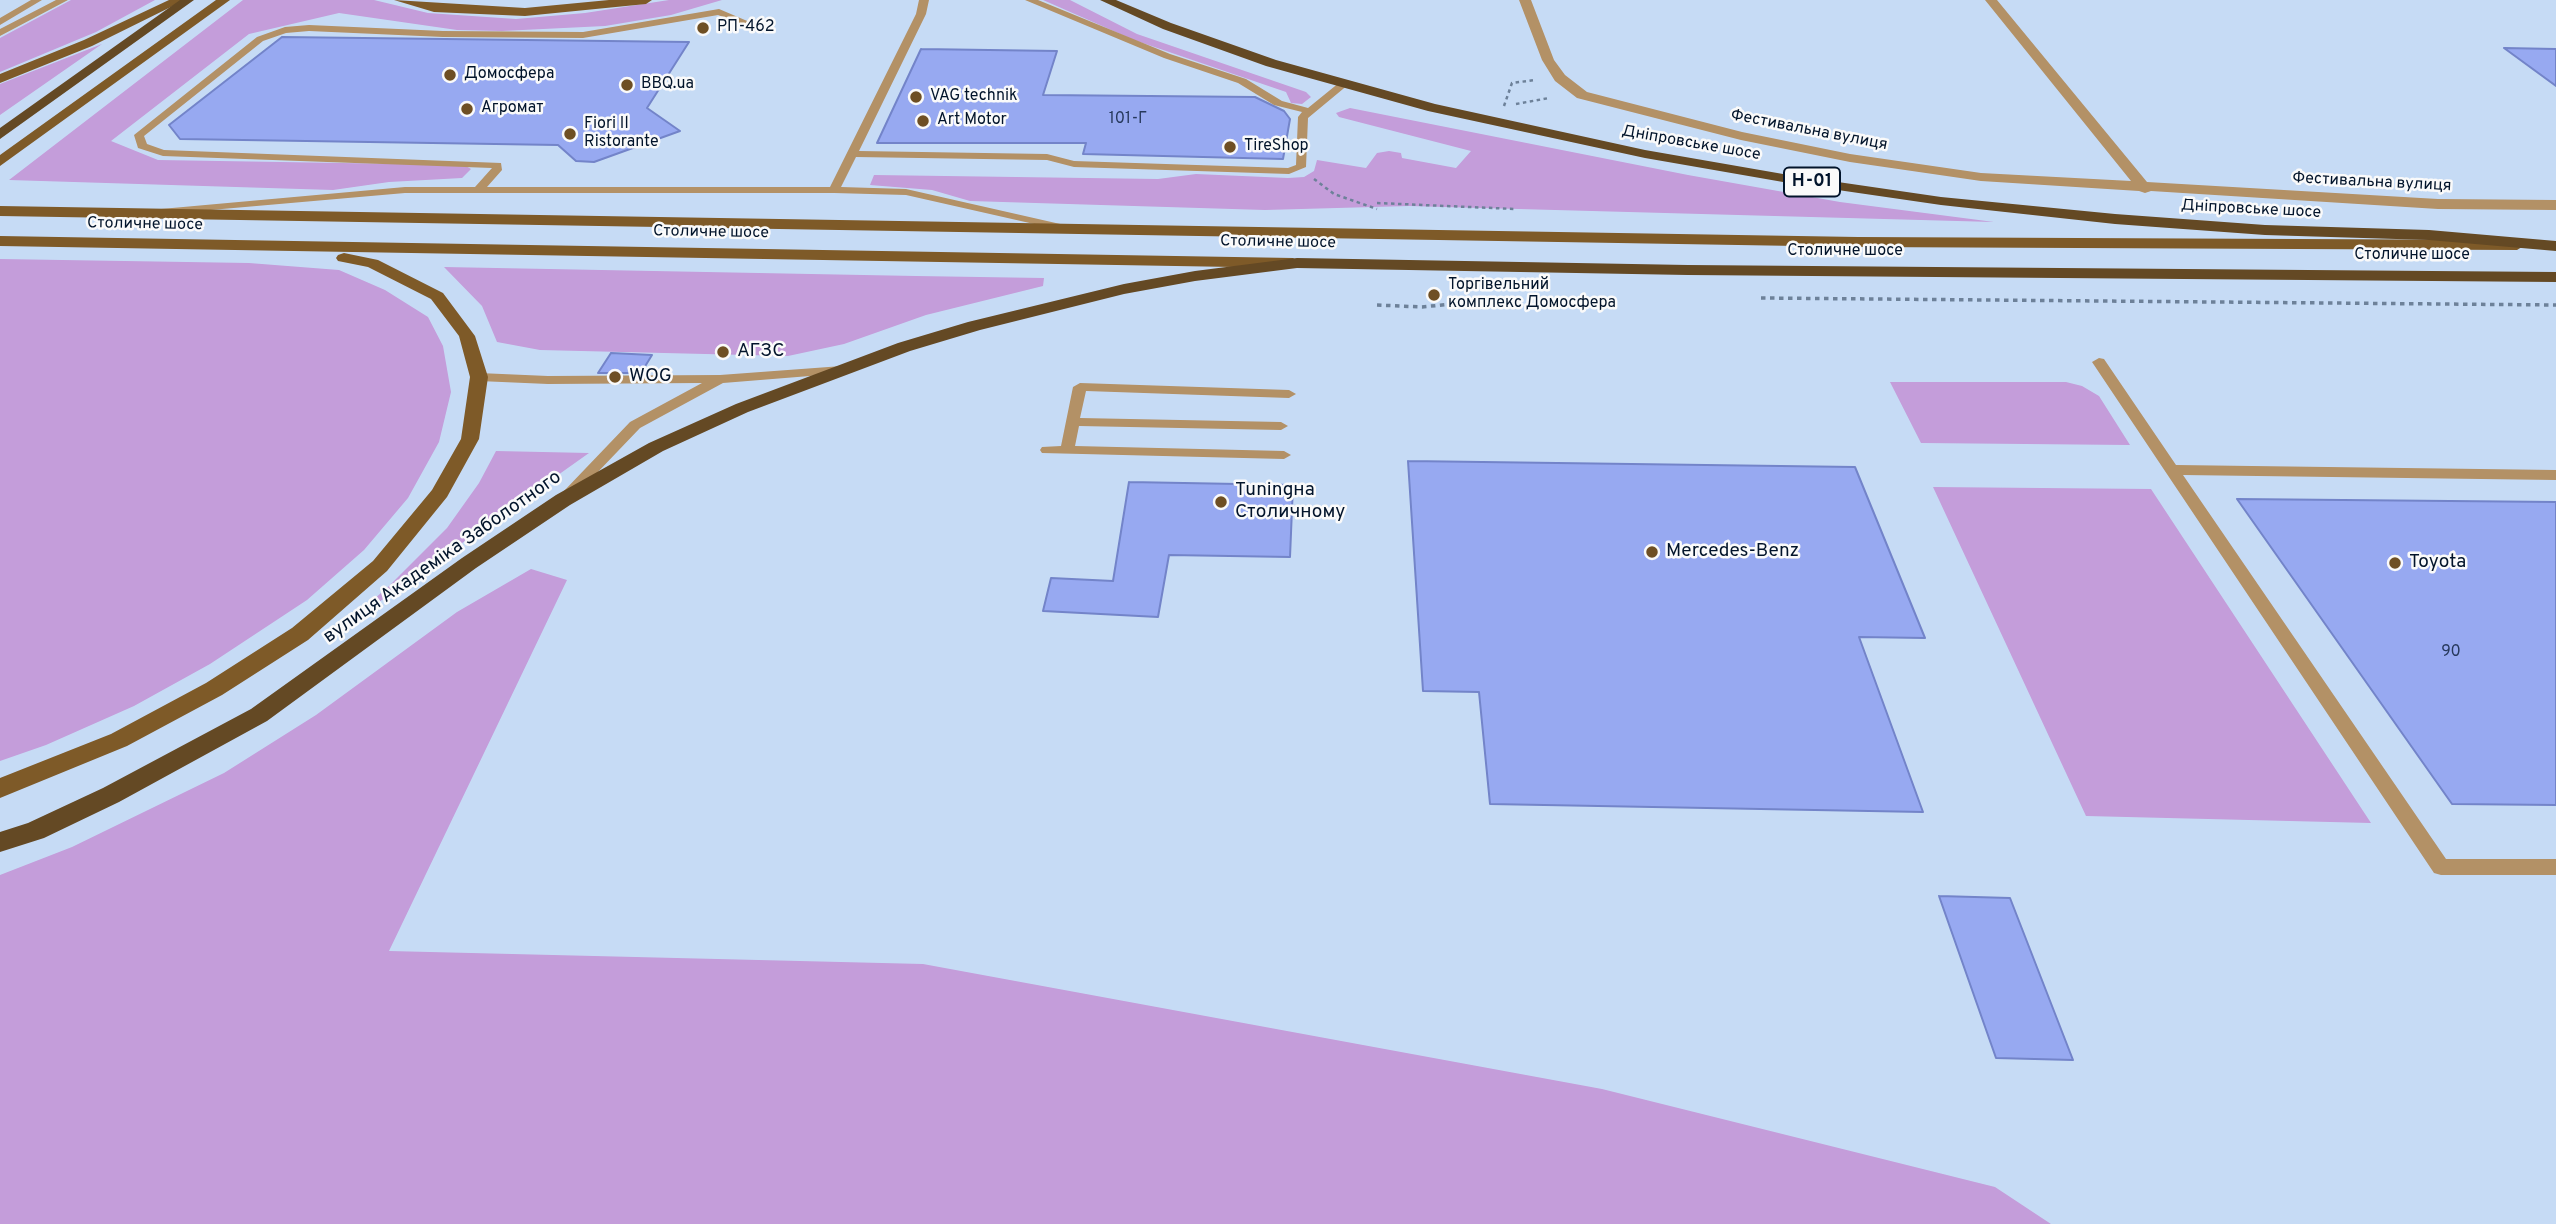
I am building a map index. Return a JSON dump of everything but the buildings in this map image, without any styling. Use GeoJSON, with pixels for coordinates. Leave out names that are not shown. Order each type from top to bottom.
{"type":"FeatureCollection","features":[{"type":"Feature","properties":{"kind":"highway"},"geometry":{"type":"LineString","coordinates":[[0,135],[188,0]]}},
{"type":"Feature","properties":{"kind":"highway","name":"Дніпровське шосе"},"geometry":{"type":"LineString","coordinates":[[1106,0],[1220,46],[1433,108],[1645,154],[1783,178],[1941,201],[2143,221],[2265,230],[2429,235],[2548,246]]}},
{"type":"Feature","properties":{"kind":"highway","name":"Столичне шосе"},"geometry":{"type":"LineString","coordinates":[[1297,263],[1688,270],[2556,277]]}},
{"type":"Feature","properties":{"kind":"highway","name":"вулиця Академіка Заболотного"},"geometry":{"type":"LineString","coordinates":[[0,842],[35,831],[111,795],[259,715],[469,563],[564,500],[656,447],[741,408],[842,370],[974,326],[1078,300],[1195,276],[1297,263]]}},
{"type":"Feature","properties":{"kind":"main road"},"geometry":{"type":"LineString","coordinates":[[0,79],[88,43],[179,0]]}},
{"type":"Feature","properties":{"kind":"main road"},"geometry":{"type":"LineString","coordinates":[[0,162],[224,0]]}},
{"type":"Feature","properties":{"kind":"main road"},"geometry":{"type":"LineString","coordinates":[[400,0],[434,8],[525,12],[587,8],[646,0]]}},
{"type":"Feature","properties":{"kind":"main road","name":"Столичне шосе"},"geometry":{"type":"LineString","coordinates":[[0,211],[1872,242],[2548,246]]}},
{"type":"Feature","properties":{"kind":"main road","name":"Столичне шосе"},"geometry":{"type":"LineString","coordinates":[[0,241],[1297,263]]}},
{"type":"Feature","properties":{"kind":"main road","name":"вулиця Академіка Заболотного"},"geometry":{"type":"LineString","coordinates":[[0,788],[119,740],[215,689],[300,634],[370,575],[440,493],[470,439],[479,377],[467,336],[437,296],[372,263],[280,247]]}},
{"type":"Feature","properties":{"kind":"street","name":"Фестивальна вулиця"},"geometry":{"type":"LineString","coordinates":[[1525,0],[1548,60],[1560,78],[1582,95],[1741,136],[1888,164],[1981,177],[2145,189],[2438,204],[2556,205]]}},
{"type":"Feature","properties":{"kind":"street"},"geometry":{"type":"LineString","coordinates":[[1991,0],[2145,189]]}},
{"type":"Feature","properties":{"kind":"lane"},"geometry":{"type":"LineString","coordinates":[[0,22],[37,0]]}},
{"type":"Feature","properties":{"kind":"lane"},"geometry":{"type":"LineString","coordinates":[[0,33],[63,0]]}},
{"type":"Feature","properties":{"kind":"lane"},"geometry":{"type":"LineString","coordinates":[[834,190],[921,14],[924,0]]}},
{"type":"Feature","properties":{"kind":"lane"},"geometry":{"type":"LineString","coordinates":[[1030,0],[1167,55],[1242,80],[1278,103],[1293,109],[1309,111]]}},
{"type":"Feature","properties":{"kind":"lane"},"geometry":{"type":"LineString","coordinates":[[478,190],[497,170],[497,165],[163,153],[142,146],[139,135],[260,38],[285,30],[309,28],[443,34],[583,35],[719,12],[754,26]]}},
{"type":"Feature","properties":{"kind":"lane"},"geometry":{"type":"LineString","coordinates":[[852,154],[1046,157],[1074,164],[1298,170],[1301,167],[1303,117],[1345,84]]}},
{"type":"Feature","properties":{"kind":"lane"},"geometry":{"type":"LineString","coordinates":[[137,213],[385,192],[834,190],[905,192],[1070,229]]}},
{"type":"Feature","properties":{"kind":"lane"},"geometry":{"type":"LineString","coordinates":[[2099,362],[2441,867],[2556,867]]}},
{"type":"Feature","properties":{"kind":"lane"},"geometry":{"type":"LineString","coordinates":[[479,377],[548,380],[720,379],[842,370]]}},
{"type":"Feature","properties":{"kind":"lane"},"geometry":{"type":"LineString","coordinates":[[564,500],[635,425],[720,379]]}},
{"type":"Feature","properties":{"kind":"lane"},"geometry":{"type":"LineString","coordinates":[[1067,450],[1080,387],[1289,394]]}},
{"type":"Feature","properties":{"kind":"lane"},"geometry":{"type":"LineString","coordinates":[[1073,422],[1281,426]]}},
{"type":"Feature","properties":{"kind":"lane"},"geometry":{"type":"LineString","coordinates":[[1047,450],[1284,455]]}},
{"type":"Feature","properties":{"kind":"lane"},"geometry":{"type":"LineString","coordinates":[[2172,470],[2556,475]]}},
{"type":"Feature","properties":{"kind":"path"},"geometry":{"type":"LineString","coordinates":[[1533,80],[1512,83],[1504,106],[1582,95]]}},
{"type":"Feature","properties":{"kind":"path"},"geometry":{"type":"LineString","coordinates":[[1298,170],[1334,194],[1377,206],[1515,209]]}},
{"type":"Feature","properties":{"kind":"path"},"geometry":{"type":"LineString","coordinates":[[1761,298],[2556,305]]}},
{"type":"Feature","properties":{"kind":"path"},"geometry":{"type":"LineString","coordinates":[[1377,305],[1422,307],[1452,304]]}},
{"type":"Feature","properties":{"kind":"shaded area"},"geometry":{"type":"Polygon","coordinates":[[[71,0],[155,0],[96,32],[0,72],[0,38],[71,0]]]}},
{"type":"Feature","properties":{"kind":"shaded area"},"geometry":{"type":"Polygon","coordinates":[[[243,0],[374,0],[428,13],[516,19],[585,13],[669,0],[722,0],[671,15],[605,26],[502,31],[457,30],[339,13],[249,34],[111,141],[158,160],[464,165],[471,169],[462,178],[389,182],[333,190],[9,180],[243,0]]]}},
{"type":"Feature","properties":{"kind":"shaded area"},"geometry":{"type":"Polygon","coordinates":[[[1043,0],[1070,0],[1137,34],[1306,92],[1311,97],[1302,104],[1291,103],[1286,92],[1134,40],[1043,0]]]}},
{"type":"Feature","properties":{"kind":"shaded area"},"geometry":{"type":"Polygon","coordinates":[[[102,44],[0,115],[0,84],[102,44]]]}},
{"type":"Feature","properties":{"kind":"shaded area"},"geometry":{"type":"Polygon","coordinates":[[[1350,108],[1688,175],[1840,202],[1994,222],[1409,206],[1265,210],[970,201],[932,190],[870,185],[874,175],[1158,179],[1196,174],[1288,178],[1304,177],[1314,171],[1317,160],[1366,168],[1377,153],[1389,151],[1401,153],[1402,158],[1456,168],[1471,151],[1339,117],[1336,113],[1350,108]]]}},
{"type":"Feature","properties":{"kind":"shaded area"},"geometry":{"type":"Polygon","coordinates":[[[0,259],[249,263],[339,270],[385,290],[428,317],[443,346],[451,392],[439,442],[408,498],[364,550],[307,600],[210,664],[134,706],[46,745],[0,761],[0,259]]]}},
{"type":"Feature","properties":{"kind":"shaded area"},"geometry":{"type":"Polygon","coordinates":[[[444,267],[1044,278],[1043,286],[926,315],[844,344],[788,356],[540,350],[497,342],[482,306],[444,267]]]}},
{"type":"Feature","properties":{"kind":"shaded area"},"geometry":{"type":"Polygon","coordinates":[[[1890,382],[2066,382],[2082,386],[2099,396],[2130,445],[1921,443],[1890,382]]]}},
{"type":"Feature","properties":{"kind":"shaded area"},"geometry":{"type":"Polygon","coordinates":[[[496,451],[589,453],[334,634],[389,586],[447,528],[479,483],[496,451]]]}},
{"type":"Feature","properties":{"kind":"shaded area"},"geometry":{"type":"Polygon","coordinates":[[[1933,487],[2151,489],[2371,823],[2086,816],[1933,487]]]}},
{"type":"Feature","properties":{"kind":"shaded area"},"geometry":{"type":"Polygon","coordinates":[[[531,569],[567,580],[389,951],[923,964],[1602,1089],[1995,1187],[2051,1224],[0,1224],[0,875],[72,847],[224,773],[316,715],[457,612],[531,569]]]}},
{"type":"Feature","properties":{"kind":"place","name":"РП-462"},"geometry":{"type":"Point","coordinates":[703,28]}},
{"type":"Feature","properties":{"kind":"place","name":"Домосфера"},"geometry":{"type":"Point","coordinates":[450,75]}},
{"type":"Feature","properties":{"kind":"place","name":"BBQ.ua"},"geometry":{"type":"Point","coordinates":[627,85]}},
{"type":"Feature","properties":{"kind":"place","name":"VAG technik"},"geometry":{"type":"Point","coordinates":[916,97]}},
{"type":"Feature","properties":{"kind":"place","name":"Агромат"},"geometry":{"type":"Point","coordinates":[467,109]}},
{"type":"Feature","properties":{"kind":"place","name":"Art Motor"},"geometry":{"type":"Point","coordinates":[923,121]}},
{"type":"Feature","properties":{"kind":"place","name":"Fiori Il Ristorante"},"geometry":{"type":"Point","coordinates":[570,134]}},
{"type":"Feature","properties":{"kind":"place","name":"TireShop"},"geometry":{"type":"Point","coordinates":[1230,147]}},
{"type":"Feature","properties":{"kind":"place","name":"Торгівельний комплекс Домосфера"},"geometry":{"type":"Point","coordinates":[1434,295]}},
{"type":"Feature","properties":{"kind":"place","name":"АГЗС"},"geometry":{"type":"Point","coordinates":[723,352]}},
{"type":"Feature","properties":{"kind":"place","name":"WOG"},"geometry":{"type":"Point","coordinates":[615,377]}},
{"type":"Feature","properties":{"kind":"place","name":"Tuningна Столичному"},"geometry":{"type":"Point","coordinates":[1221,502]}},
{"type":"Feature","properties":{"kind":"place","name":"Mercedes-Benz"},"geometry":{"type":"Point","coordinates":[1652,552]}},
{"type":"Feature","properties":{"kind":"place","name":"Toyota"},"geometry":{"type":"Point","coordinates":[2395,563]}}]}
